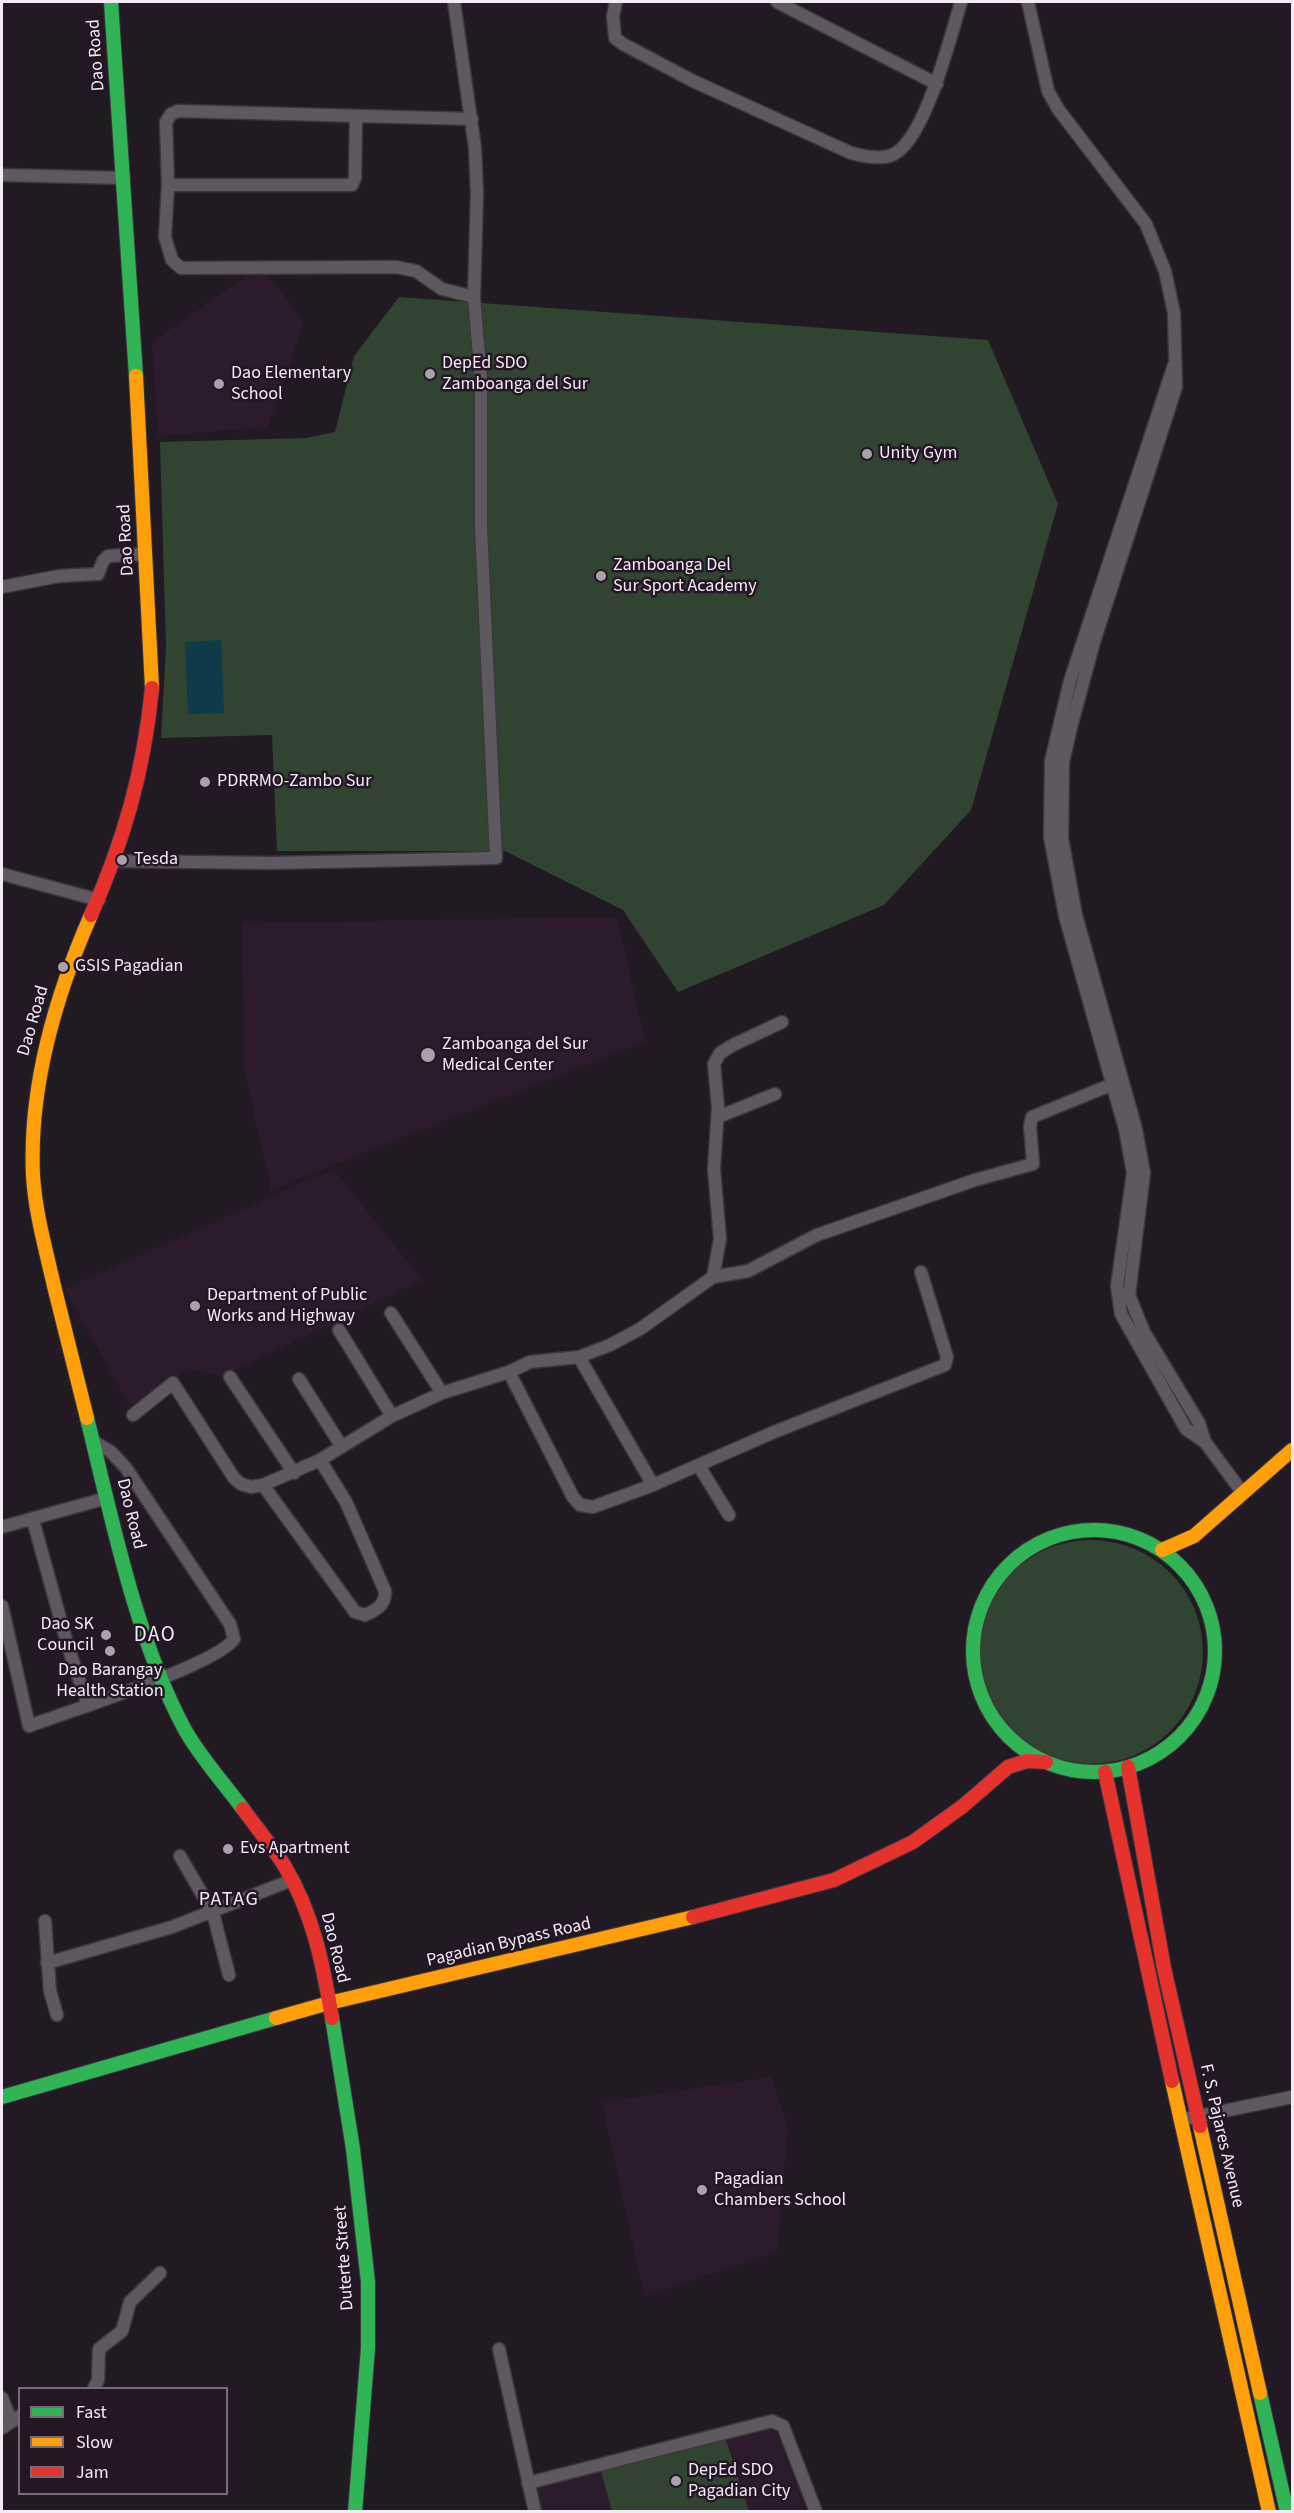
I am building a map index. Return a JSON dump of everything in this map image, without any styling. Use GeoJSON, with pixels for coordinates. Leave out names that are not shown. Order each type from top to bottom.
{"type":"FeatureCollection","features":[{"type":"Feature","properties":{"kind":"main road","name":"Dao Road"},"geometry":{"type":"LineString","coordinates":[[111,2],[124,178],[152,674],[148,729],[135,796],[115,861],[74,954],[50,1030],[34,1102],[33,1176],[40,1225],[107,1498],[124,1563],[160,1678],[185,1730],[264,1836],[292,1880],[311,1920],[322,1958],[329,2003]]}},
{"type":"Feature","properties":{"kind":"main road"},"geometry":{"type":"LineString","coordinates":[[1162,1550],[1194,1536],[1293,1450]]}},
{"type":"Feature","properties":{"kind":"main road"},"geometry":{"type":"LineString","coordinates":[[1085,1530],[1117,1532],[1140,1539],[1162,1550],[1188,1573],[1200,1591],[1215,1632],[1214,1676],[1207,1697],[1184,1733],[1149,1760],[1105,1772],[1075,1771],[1046,1762],[1024,1750],[1006,1734],[987,1708],[973,1662],[978,1615],[1001,1573],[1019,1557],[1039,1544],[1069,1533],[1085,1530]]}},
{"type":"Feature","properties":{"kind":"main road"},"geometry":{"type":"LineString","coordinates":[[1188,1573],[1186,1558],[1194,1536]]}},
{"type":"Feature","properties":{"kind":"main road"},"geometry":{"type":"LineString","coordinates":[[999,1773],[1007,1754],[1006,1734]]}},
{"type":"Feature","properties":{"kind":"main road","name":"Pagadian Bypass Road"},"geometry":{"type":"LineString","coordinates":[[2,2097],[329,2003],[642,1930],[834,1880],[913,1842],[963,1806],[999,1773],[1017,1763],[1046,1762]]}},
{"type":"Feature","properties":{"kind":"main road","name":"F. S. Pajares Avenue"},"geometry":{"type":"LineString","coordinates":[[1128,1767],[1164,1968],[1287,2511]]}},
{"type":"Feature","properties":{"kind":"main road","name":"F. S. Pajares Avenue"},"geometry":{"type":"LineString","coordinates":[[1105,1772],[1180,2120],[1269,2511]]}},
{"type":"Feature","properties":{"kind":"main road","name":"Duterte Street"},"geometry":{"type":"LineString","coordinates":[[329,2003],[353,2149],[368,2282],[368,2348],[355,2511]]}},
{"type":"Feature","properties":{"kind":"main road"},"geometry":{"type":"LineString","coordinates":[[1204,2224],[1221,2220]]}},
{"type":"Feature","properties":{"kind":"street"},"geometry":{"type":"LineString","coordinates":[[115,861],[271,863],[496,858],[481,527],[481,379],[474,297],[477,193],[472,119],[454,2]]}},
{"type":"Feature","properties":{"kind":"street"},"geometry":{"type":"LineString","coordinates":[[616,2],[613,28],[615,38],[623,44],[693,81],[851,153],[880,157],[894,154],[911,134],[937,84],[960,2]]}},
{"type":"Feature","properties":{"kind":"street"},"geometry":{"type":"LineString","coordinates":[[777,2],[937,84]]}},
{"type":"Feature","properties":{"kind":"street"},"geometry":{"type":"LineString","coordinates":[[1028,2],[1048,91],[1058,109],[1146,224],[1165,271],[1174,312],[1176,387],[1094,642],[1063,762],[1062,838],[1076,915],[1117,1082],[1133,1173],[1117,1286],[1121,1314],[1186,1429],[1205,1442],[1242,1492]]}},
{"type":"Feature","properties":{"kind":"street"},"geometry":{"type":"LineString","coordinates":[[472,119],[189,111],[171,114],[166,122],[168,185],[166,243],[172,260],[181,268],[396,267],[416,271],[442,289],[474,297]]}},
{"type":"Feature","properties":{"kind":"street"},"geometry":{"type":"LineString","coordinates":[[168,185],[352,185],[355,178],[356,116]]}},
{"type":"Feature","properties":{"kind":"street"},"geometry":{"type":"LineString","coordinates":[[2,176],[124,178]]}},
{"type":"Feature","properties":{"kind":"street"},"geometry":{"type":"LineString","coordinates":[[2,587],[59,576],[98,574],[103,561],[108,556],[146,554]]}},
{"type":"Feature","properties":{"kind":"street"},"geometry":{"type":"LineString","coordinates":[[2,874],[99,900]]}},
{"type":"Feature","properties":{"kind":"street"},"geometry":{"type":"LineString","coordinates":[[713,1277],[720,1239],[714,1169],[718,1117],[714,1064],[716,1058],[734,1045],[782,1022]]}},
{"type":"Feature","properties":{"kind":"street"},"geometry":{"type":"LineString","coordinates":[[133,1415],[173,1383],[234,1478],[241,1484],[251,1487],[263,1485],[320,1460],[392,1416],[442,1393],[536,1361],[579,1357],[640,1329],[713,1277],[748,1271],[817,1235],[975,1180],[1033,1164],[1030,1126],[1032,1117],[1117,1082]]}},
{"type":"Feature","properties":{"kind":"street"},"geometry":{"type":"LineString","coordinates":[[718,1117],[775,1094]]}},
{"type":"Feature","properties":{"kind":"street"},"geometry":{"type":"LineString","coordinates":[[509,1372],[573,1497],[580,1505],[593,1507],[653,1485],[774,1432],[945,1365],[947,1357],[921,1272]]}},
{"type":"Feature","properties":{"kind":"street"},"geometry":{"type":"LineString","coordinates":[[391,1313],[442,1393]]}},
{"type":"Feature","properties":{"kind":"street"},"geometry":{"type":"LineString","coordinates":[[339,1330],[392,1416]]}},
{"type":"Feature","properties":{"kind":"street"},"geometry":{"type":"LineString","coordinates":[[579,1357],[653,1485]]}},
{"type":"Feature","properties":{"kind":"street"},"geometry":{"type":"LineString","coordinates":[[230,1377],[294,1473]]}},
{"type":"Feature","properties":{"kind":"street"},"geometry":{"type":"LineString","coordinates":[[299,1379],[342,1447]]}},
{"type":"Feature","properties":{"kind":"street"},"geometry":{"type":"LineString","coordinates":[[2,1606],[29,1726],[160,1678],[220,1653],[234,1639],[234,1631],[126,1468],[111,1452],[93,1442]]}},
{"type":"Feature","properties":{"kind":"street"},"geometry":{"type":"LineString","coordinates":[[263,1485],[355,1612],[365,1615],[381,1606],[384,1602],[385,1591],[346,1502],[320,1460]]}},
{"type":"Feature","properties":{"kind":"street"},"geometry":{"type":"LineString","coordinates":[[699,1466],[729,1515]]}},
{"type":"Feature","properties":{"kind":"street"},"geometry":{"type":"LineString","coordinates":[[2,1527],[107,1498]]}},
{"type":"Feature","properties":{"kind":"street"},"geometry":{"type":"LineString","coordinates":[[33,1520],[68,1647],[88,1705]]}},
{"type":"Feature","properties":{"kind":"street"},"geometry":{"type":"LineString","coordinates":[[180,1856],[213,1913],[230,1975]]}},
{"type":"Feature","properties":{"kind":"street"},"geometry":{"type":"LineString","coordinates":[[47,1963],[213,1913],[292,1880]]}},
{"type":"Feature","properties":{"kind":"street"},"geometry":{"type":"LineString","coordinates":[[45,1921],[47,1963],[57,2015]]}},
{"type":"Feature","properties":{"kind":"street"},"geometry":{"type":"LineString","coordinates":[[1180,2120],[1293,2097]]}},
{"type":"Feature","properties":{"kind":"street"},"geometry":{"type":"LineString","coordinates":[[95,2387],[98,2384],[99,2349],[122,2331],[130,2302],[160,2273]]}},
{"type":"Feature","properties":{"kind":"street"},"geometry":{"type":"LineString","coordinates":[[499,2349],[535,2511]]}},
{"type":"Feature","properties":{"kind":"street"},"geometry":{"type":"LineString","coordinates":[[2,2398],[11,2422]]}},
{"type":"Feature","properties":{"kind":"street"},"geometry":{"type":"LineString","coordinates":[[528,2483],[772,2421],[783,2426],[816,2511]]}},
{"type":"Feature","properties":{"kind":"shaded area","name":"Dao Elementary School"},"geometry":{"type":"Polygon","coordinates":[[[261,266],[304,322],[268,427],[158,436],[152,342],[261,266]]]}},
{"type":"Feature","properties":{"kind":"shaded area","name":"Zamboanga del Sur Medical Center"},"geometry":{"type":"Polygon","coordinates":[[[617,917],[645,1041],[271,1190],[244,1068],[242,923],[617,917]]]}},
{"type":"Feature","properties":{"kind":"shaded area"},"geometry":{"type":"Polygon","coordinates":[[[334,1169],[422,1280],[221,1377],[189,1368],[132,1409],[64,1289],[334,1169]]]}},
{"type":"Feature","properties":{"kind":"shaded area","name":"Pagadian Chambers School"},"geometry":{"type":"Polygon","coordinates":[[[771,2077],[788,2128],[777,2252],[644,2296],[602,2102],[771,2077]]]}},
{"type":"Feature","properties":{"kind":"shaded area"},"geometry":{"type":"Polygon","coordinates":[[[774,2425],[806,2511],[749,2511],[725,2437],[774,2425]]]}},
{"type":"Feature","properties":{"kind":"shaded area"},"geometry":{"type":"Polygon","coordinates":[[[600,2468],[612,2511],[540,2511],[533,2486],[600,2468]]]}},
{"type":"Feature","properties":{"kind":"green space","name":"Zamboanga Del Sur Sport Academy"},"geometry":{"type":"Polygon","coordinates":[[[399,297],[988,340],[1058,504],[971,810],[884,905],[678,992],[623,910],[505,851],[277,851],[272,735],[161,738],[166,647],[160,442],[306,438],[335,432],[354,356],[399,297]]]}},
{"type":"Feature","properties":{"kind":"green space"},"geometry":{"type":"Polygon","coordinates":[[[1091,1540],[1113,1542],[1144,1553],[1170,1573],[1190,1599],[1201,1630],[1203,1652],[1201,1674],[1190,1705],[1170,1731],[1144,1751],[1113,1762],[1091,1764],[1069,1762],[1038,1751],[1012,1731],[992,1705],[981,1674],[979,1652],[981,1630],[992,1599],[1012,1573],[1038,1553],[1069,1542],[1091,1540]]]}},
{"type":"Feature","properties":{"kind":"green space"},"geometry":{"type":"Polygon","coordinates":[[[725,2437],[749,2511],[612,2511],[600,2468],[725,2437]]]}},
{"type":"Feature","properties":{"kind":"water"},"geometry":{"type":"Polygon","coordinates":[[[221,640],[224,713],[188,714],[185,642],[221,640]]]}},
{"type":"Feature","properties":{"kind":"traffic: fast"},"geometry":{"type":"LineString","coordinates":[[111,2],[136,376]]}},
{"type":"Feature","properties":{"kind":"traffic: fast"},"geometry":{"type":"LineString","coordinates":[[87,1418],[126,1576],[152,1655],[184,1728],[204,1759],[243,1809]]}},
{"type":"Feature","properties":{"kind":"traffic: fast"},"geometry":{"type":"LineString","coordinates":[[1082,1530],[1106,1530],[1129,1535],[1151,1544],[1180,1565],[1195,1584],[1206,1605],[1213,1627],[1215,1651],[1213,1675],[1206,1697],[1195,1718],[1180,1737],[1151,1758],[1129,1767],[1106,1772],[1082,1772],[1059,1767],[1037,1758],[1017,1745],[1000,1728],[987,1708],[978,1686],[973,1663],[973,1639],[978,1616],[987,1594],[1000,1574],[1017,1557],[1037,1544],[1059,1535],[1082,1530]]}},
{"type":"Feature","properties":{"kind":"traffic: fast"},"geometry":{"type":"LineString","coordinates":[[2,2097],[276,2018]]}},
{"type":"Feature","properties":{"kind":"traffic: fast"},"geometry":{"type":"LineString","coordinates":[[332,2018],[353,2149],[368,2282],[368,2348],[355,2512]]}},
{"type":"Feature","properties":{"kind":"traffic: fast"},"geometry":{"type":"LineString","coordinates":[[1260,2393],[1287,2512]]}},
{"type":"Feature","properties":{"kind":"traffic: slow"},"geometry":{"type":"LineString","coordinates":[[136,376],[152,688]]}},
{"type":"Feature","properties":{"kind":"traffic: slow"},"geometry":{"type":"LineString","coordinates":[[87,1418],[38,1217],[33,1175],[33,1141],[35,1108],[47,1042],[66,978],[91,915]]}},
{"type":"Feature","properties":{"kind":"traffic: slow"},"geometry":{"type":"LineString","coordinates":[[1162,1550],[1194,1536],[1292,1450]]}},
{"type":"Feature","properties":{"kind":"traffic: slow"},"geometry":{"type":"LineString","coordinates":[[276,2018],[329,2003],[693,1917]]}},
{"type":"Feature","properties":{"kind":"traffic: slow"},"geometry":{"type":"LineString","coordinates":[[1172,2081],[1269,2512]]}},
{"type":"Feature","properties":{"kind":"traffic: slow"},"geometry":{"type":"LineString","coordinates":[[1200,2126],[1260,2393]]}},
{"type":"Feature","properties":{"kind":"traffic: jam"},"geometry":{"type":"LineString","coordinates":[[91,915],[113,860],[131,804],[144,748],[152,688]]}},
{"type":"Feature","properties":{"kind":"traffic: jam"},"geometry":{"type":"LineString","coordinates":[[693,1917],[834,1880],[913,1842],[963,1806],[1008,1767],[1027,1761],[1046,1762]]}},
{"type":"Feature","properties":{"kind":"traffic: jam"},"geometry":{"type":"LineString","coordinates":[[1128,1767],[1164,1968],[1200,2126]]}},
{"type":"Feature","properties":{"kind":"traffic: jam"},"geometry":{"type":"LineString","coordinates":[[1105,1772],[1172,2081]]}},
{"type":"Feature","properties":{"kind":"traffic: jam"},"geometry":{"type":"LineString","coordinates":[[243,1809],[284,1865],[310,1920],[321,1959],[332,2018]]}},
{"type":"Feature","properties":{"kind":"place","name":"DepEd SDO Zamboanga del Sur"},"geometry":{"type":"Point","coordinates":[430,374]}},
{"type":"Feature","properties":{"kind":"place","name":"Dao Elementary School"},"geometry":{"type":"Point","coordinates":[219,384]}},
{"type":"Feature","properties":{"kind":"place","name":"Unity Gym"},"geometry":{"type":"Point","coordinates":[867,454]}},
{"type":"Feature","properties":{"kind":"place","name":"Zamboanga Del Sur Sport Academy"},"geometry":{"type":"Point","coordinates":[601,576]}},
{"type":"Feature","properties":{"kind":"place","name":"PDRRMO-Zambo Sur"},"geometry":{"type":"Point","coordinates":[205,782]}},
{"type":"Feature","properties":{"kind":"place","name":"Tesda"},"geometry":{"type":"Point","coordinates":[122,860]}},
{"type":"Feature","properties":{"kind":"place","name":"GSIS Pagadian"},"geometry":{"type":"Point","coordinates":[63,967]}},
{"type":"Feature","properties":{"kind":"place","name":"Zamboanga del Sur Medical Center"},"geometry":{"type":"Point","coordinates":[428,1055]}},
{"type":"Feature","properties":{"kind":"place","name":"Department of Public Works and Highway"},"geometry":{"type":"Point","coordinates":[195,1306]}},
{"type":"Feature","properties":{"kind":"place","name":"Dao SK Council"},"geometry":{"type":"Point","coordinates":[106,1635]}},
{"type":"Feature","properties":{"kind":"place","name":"Dao Barangay Health Station"},"geometry":{"type":"Point","coordinates":[110,1651]}},
{"type":"Feature","properties":{"kind":"place","name":"Evs Apartment"},"geometry":{"type":"Point","coordinates":[228,1849]}},
{"type":"Feature","properties":{"kind":"place","name":"Pagadian Chambers School"},"geometry":{"type":"Point","coordinates":[702,2190]}},
{"type":"Feature","properties":{"kind":"place","name":"DepEd SDO Pagadian City"},"geometry":{"type":"Point","coordinates":[676,2481]}},
{"type":"Feature","properties":{"kind":"district","name":"DAO"},"geometry":{"type":"Point","coordinates":[155,1636]}},
{"type":"Feature","properties":{"kind":"district","name":"PATAG"},"geometry":{"type":"Point","coordinates":[229,1901]}}]}
